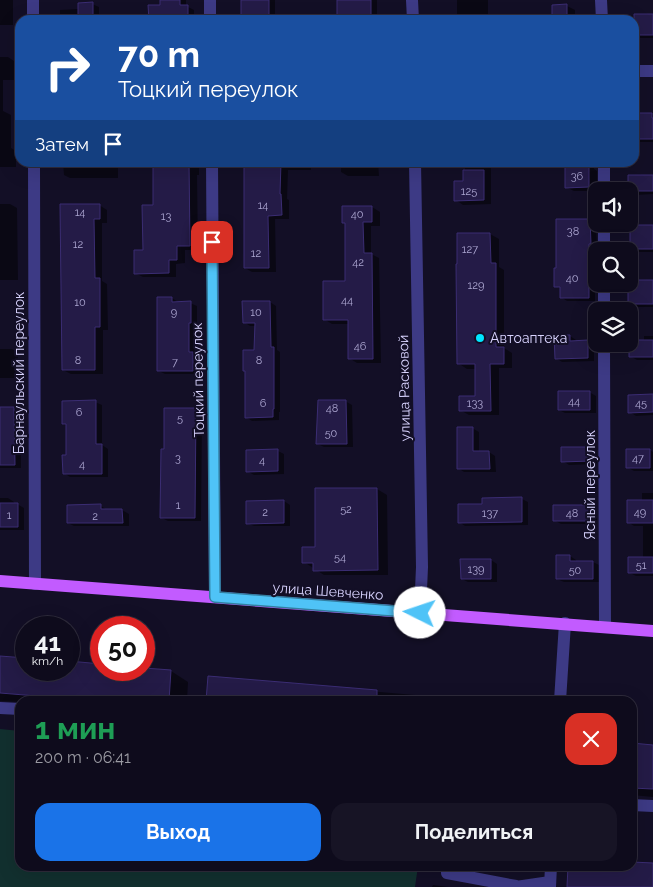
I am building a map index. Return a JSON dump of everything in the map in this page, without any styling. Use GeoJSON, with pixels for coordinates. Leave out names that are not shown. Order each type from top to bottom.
{"type":"FeatureCollection","features":[{"type":"Feature","properties":{"kind":"main road","name":"улица Шевченко"},"geometry":{"type":"LineString","coordinates":[[0,581],[653,630]]}},
{"type":"Feature","properties":{"kind":"street"},"geometry":{"type":"LineString","coordinates":[[33,0],[33,15]]}},
{"type":"Feature","properties":{"kind":"street"},"geometry":{"type":"LineString","coordinates":[[210,0],[210,15]]}},
{"type":"Feature","properties":{"kind":"street"},"geometry":{"type":"LineString","coordinates":[[412,0],[413,15]]}},
{"type":"Feature","properties":{"kind":"street"},"geometry":{"type":"LineString","coordinates":[[601,0],[602,15]]}},
{"type":"Feature","properties":{"kind":"street"},"geometry":{"type":"LineString","coordinates":[[639,71],[653,71]]}},
{"type":"Feature","properties":{"kind":"street","name":"Барнаульский переулок"},"geometry":{"type":"LineString","coordinates":[[34,167],[35,584]]}},
{"type":"Feature","properties":{"kind":"street","name":"Тоцкий переулок"},"geometry":{"type":"LineString","coordinates":[[212,167],[215,597]]}},
{"type":"Feature","properties":{"kind":"street","name":"улица Расковой"},"geometry":{"type":"LineString","coordinates":[[415,167],[422,567],[420,613]]}},
{"type":"Feature","properties":{"kind":"street"},"geometry":{"type":"LineString","coordinates":[[604,167],[604,182]]}},
{"type":"Feature","properties":{"kind":"street","name":"Ясный переулок"},"geometry":{"type":"LineString","coordinates":[[604,352],[605,627]]}},
{"type":"Feature","properties":{"kind":"street"},"geometry":{"type":"LineString","coordinates":[[560,696],[565,623]]}},
{"type":"Feature","properties":{"kind":"street"},"geometry":{"type":"LineString","coordinates":[[0,708],[15,710]]}},
{"type":"Feature","properties":{"kind":"street"},"geometry":{"type":"LineString","coordinates":[[637,804],[653,806]]}},
{"type":"Feature","properties":{"kind":"street"},"geometry":{"type":"LineString","coordinates":[[447,873],[516,887],[550,884],[551,871]]}},
{"type":"Feature","properties":{"kind":"green space"},"geometry":{"type":"Polygon","coordinates":[[[0,729],[15,730],[15,871],[417,871],[415,887],[0,887],[0,729]]]}},
{"type":"Feature","properties":{"kind":"building"},"geometry":{"type":"Polygon","coordinates":[[[160,0],[180,0],[180,5],[188,5],[188,15],[149,15],[148,5],[160,5],[160,0]]]}},
{"type":"Feature","properties":{"kind":"building"},"geometry":{"type":"Polygon","coordinates":[[[241,0],[269,0],[269,15],[241,15],[241,0]]]}},
{"type":"Feature","properties":{"kind":"building"},"geometry":{"type":"Polygon","coordinates":[[[337,0],[371,0],[371,15],[337,15],[337,0]]]}},
{"type":"Feature","properties":{"kind":"building"},"geometry":{"type":"Polygon","coordinates":[[[93,2],[93,15],[78,15],[78,3],[93,2]]]}},
{"type":"Feature","properties":{"kind":"building"},"geometry":{"type":"Polygon","coordinates":[[[567,4],[567,15],[552,15],[552,5],[567,4]]]}},
{"type":"Feature","properties":{"kind":"building"},"geometry":{"type":"Polygon","coordinates":[[[653,14],[653,35],[639,35],[639,15],[634,15],[653,14]]]}},
{"type":"Feature","properties":{"kind":"building"},"geometry":{"type":"Polygon","coordinates":[[[639,113],[652,113],[653,139],[639,139],[639,113]]]}},
{"type":"Feature","properties":{"kind":"building"},"geometry":{"type":"Polygon","coordinates":[[[153,167],[189,167],[190,246],[177,246],[177,260],[169,260],[169,273],[134,274],[134,250],[143,250],[142,205],[153,205],[153,167]]]}},
{"type":"Feature","properties":{"kind":"building"},"geometry":{"type":"Polygon","coordinates":[[[244,167],[281,167],[282,215],[268,216],[269,268],[244,268],[244,167]]]}},
{"type":"Feature","properties":{"kind":"building"},"geometry":{"type":"Polygon","coordinates":[[[565,167],[589,167],[588,187],[565,188],[565,167]]]}},
{"type":"Feature","properties":{"kind":"building"},"geometry":{"type":"Polygon","coordinates":[[[463,170],[484,170],[484,200],[454,201],[454,181],[463,181],[463,170]]]}},
{"type":"Feature","properties":{"kind":"building"},"geometry":{"type":"Polygon","coordinates":[[[628,175],[653,175],[653,191],[638,191],[638,182],[628,182],[628,175]]]}},
{"type":"Feature","properties":{"kind":"building"},"geometry":{"type":"Polygon","coordinates":[[[60,204],[100,204],[100,219],[94,219],[95,278],[100,278],[100,327],[95,327],[95,370],[62,370],[60,204]]]}},
{"type":"Feature","properties":{"kind":"building"},"geometry":{"type":"Polygon","coordinates":[[[342,206],[372,206],[372,222],[363,222],[364,253],[372,253],[373,359],[348,359],[348,320],[323,320],[323,281],[345,281],[345,223],[342,223],[342,206]]]}},
{"type":"Feature","properties":{"kind":"building"},"geometry":{"type":"Polygon","coordinates":[[[556,219],[588,219],[588,232],[591,232],[591,242],[588,242],[589,298],[560,298],[560,287],[554,287],[554,268],[556,268],[556,219]]]}},
{"type":"Feature","properties":{"kind":"building"},"geometry":{"type":"Polygon","coordinates":[[[638,225],[653,225],[653,249],[638,249],[638,242],[630,242],[630,232],[638,232],[638,225]]]}},
{"type":"Feature","properties":{"kind":"building"},"geometry":{"type":"Polygon","coordinates":[[[457,233],[490,233],[491,263],[496,263],[496,347],[504,347],[504,364],[490,364],[491,411],[459,411],[459,396],[475,396],[475,364],[457,364],[457,233]]]}},
{"type":"Feature","properties":{"kind":"building"},"geometry":{"type":"Polygon","coordinates":[[[638,280],[653,280],[653,304],[628,302],[628,292],[638,292],[638,280]]]}},
{"type":"Feature","properties":{"kind":"building"},"geometry":{"type":"Polygon","coordinates":[[[157,297],[172,297],[172,302],[191,301],[189,352],[193,352],[193,371],[157,371],[157,297]]]}},
{"type":"Feature","properties":{"kind":"building"},"geometry":{"type":"Polygon","coordinates":[[[242,301],[270,301],[271,347],[274,347],[273,417],[245,418],[243,350],[254,350],[255,323],[243,323],[242,301]]]}},
{"type":"Feature","properties":{"kind":"building"},"geometry":{"type":"Polygon","coordinates":[[[554,335],[570,335],[570,341],[588,340],[588,358],[555,359],[554,335]]]}},
{"type":"Feature","properties":{"kind":"building"},"geometry":{"type":"Polygon","coordinates":[[[638,340],[653,340],[653,357],[629,357],[629,352],[638,352],[638,340]]]}},
{"type":"Feature","properties":{"kind":"building"},"geometry":{"type":"Polygon","coordinates":[[[558,391],[590,391],[590,410],[558,410],[558,391]]]}},
{"type":"Feature","properties":{"kind":"building"},"geometry":{"type":"Polygon","coordinates":[[[653,394],[653,412],[628,413],[628,395],[653,394]]]}},
{"type":"Feature","properties":{"kind":"building"},"geometry":{"type":"Polygon","coordinates":[[[96,400],[96,444],[102,444],[102,474],[63,474],[62,455],[66,455],[66,424],[62,424],[62,401],[96,400]]]}},
{"type":"Feature","properties":{"kind":"building"},"geometry":{"type":"Polygon","coordinates":[[[318,400],[346,400],[347,444],[316,444],[318,400]]]}},
{"type":"Feature","properties":{"kind":"building"},"geometry":{"type":"Polygon","coordinates":[[[0,407],[14,407],[15,465],[0,465],[0,407]]]}},
{"type":"Feature","properties":{"kind":"building"},"geometry":{"type":"Polygon","coordinates":[[[164,408],[196,408],[195,518],[160,518],[161,449],[164,449],[164,408]]]}},
{"type":"Feature","properties":{"kind":"building"},"geometry":{"type":"Polygon","coordinates":[[[457,427],[473,427],[473,451],[489,451],[490,469],[457,469],[457,427]]]}},
{"type":"Feature","properties":{"kind":"building"},"geometry":{"type":"Polygon","coordinates":[[[561,447],[591,447],[591,461],[561,462],[561,447]]]}},
{"type":"Feature","properties":{"kind":"building"},"geometry":{"type":"Polygon","coordinates":[[[278,449],[278,471],[246,472],[246,450],[278,449]]]}},
{"type":"Feature","properties":{"kind":"building"},"geometry":{"type":"Polygon","coordinates":[[[626,449],[650,449],[650,468],[626,468],[626,449]]]}},
{"type":"Feature","properties":{"kind":"building"},"geometry":{"type":"Polygon","coordinates":[[[315,488],[377,488],[378,570],[313,571],[313,563],[302,563],[302,547],[315,547],[315,488]]]}},
{"type":"Feature","properties":{"kind":"building"},"geometry":{"type":"Polygon","coordinates":[[[522,497],[522,522],[458,523],[458,504],[482,504],[482,498],[522,497]]]}},
{"type":"Feature","properties":{"kind":"building"},"geometry":{"type":"Polygon","coordinates":[[[284,500],[284,523],[246,524],[246,501],[284,500]]]}},
{"type":"Feature","properties":{"kind":"building"},"geometry":{"type":"Polygon","coordinates":[[[627,500],[653,500],[653,523],[627,523],[627,500]]]}},
{"type":"Feature","properties":{"kind":"building"},"geometry":{"type":"Polygon","coordinates":[[[0,503],[18,503],[18,527],[0,527],[0,503]]]}},
{"type":"Feature","properties":{"kind":"building"},"geometry":{"type":"Polygon","coordinates":[[[101,504],[101,509],[122,509],[123,523],[67,523],[67,505],[101,504]]]}},
{"type":"Feature","properties":{"kind":"building"},"geometry":{"type":"Polygon","coordinates":[[[553,505],[591,505],[591,521],[553,521],[553,505]]]}},
{"type":"Feature","properties":{"kind":"building"},"geometry":{"type":"Polygon","coordinates":[[[556,555],[570,555],[570,561],[593,561],[593,579],[556,579],[556,555]]]}},
{"type":"Feature","properties":{"kind":"building"},"geometry":{"type":"Polygon","coordinates":[[[628,557],[653,557],[653,573],[628,573],[628,557]]]}},
{"type":"Feature","properties":{"kind":"building"},"geometry":{"type":"Polygon","coordinates":[[[460,559],[491,559],[491,579],[461,579],[460,559]]]}},
{"type":"Feature","properties":{"kind":"building"},"geometry":{"type":"Polygon","coordinates":[[[0,656],[15,657],[15,681],[80,681],[80,662],[90,663],[90,681],[155,681],[155,669],[171,670],[169,696],[37,696],[0,693],[0,656]]]}},
{"type":"Feature","properties":{"kind":"building"},"geometry":{"type":"Polygon","coordinates":[[[208,676],[377,690],[377,696],[206,696],[208,676]]]}},
{"type":"Feature","properties":{"kind":"building"},"geometry":{"type":"Polygon","coordinates":[[[637,743],[653,745],[653,789],[637,788],[637,743]]]}},
{"type":"Feature","properties":{"kind":"building"},"geometry":{"type":"Polygon","coordinates":[[[637,862],[653,863],[653,887],[567,887],[568,871],[637,871],[637,862]]]}},
{"type":"Feature","properties":{"kind":"place","name":"Автоаптека"},"geometry":{"type":"Point","coordinates":[480,338]}},
{"type":"Feature","properties":{"kind":"route"},"geometry":{"type":"LineString","coordinates":[[212,242],[215,597],[420,613]]}}]}
